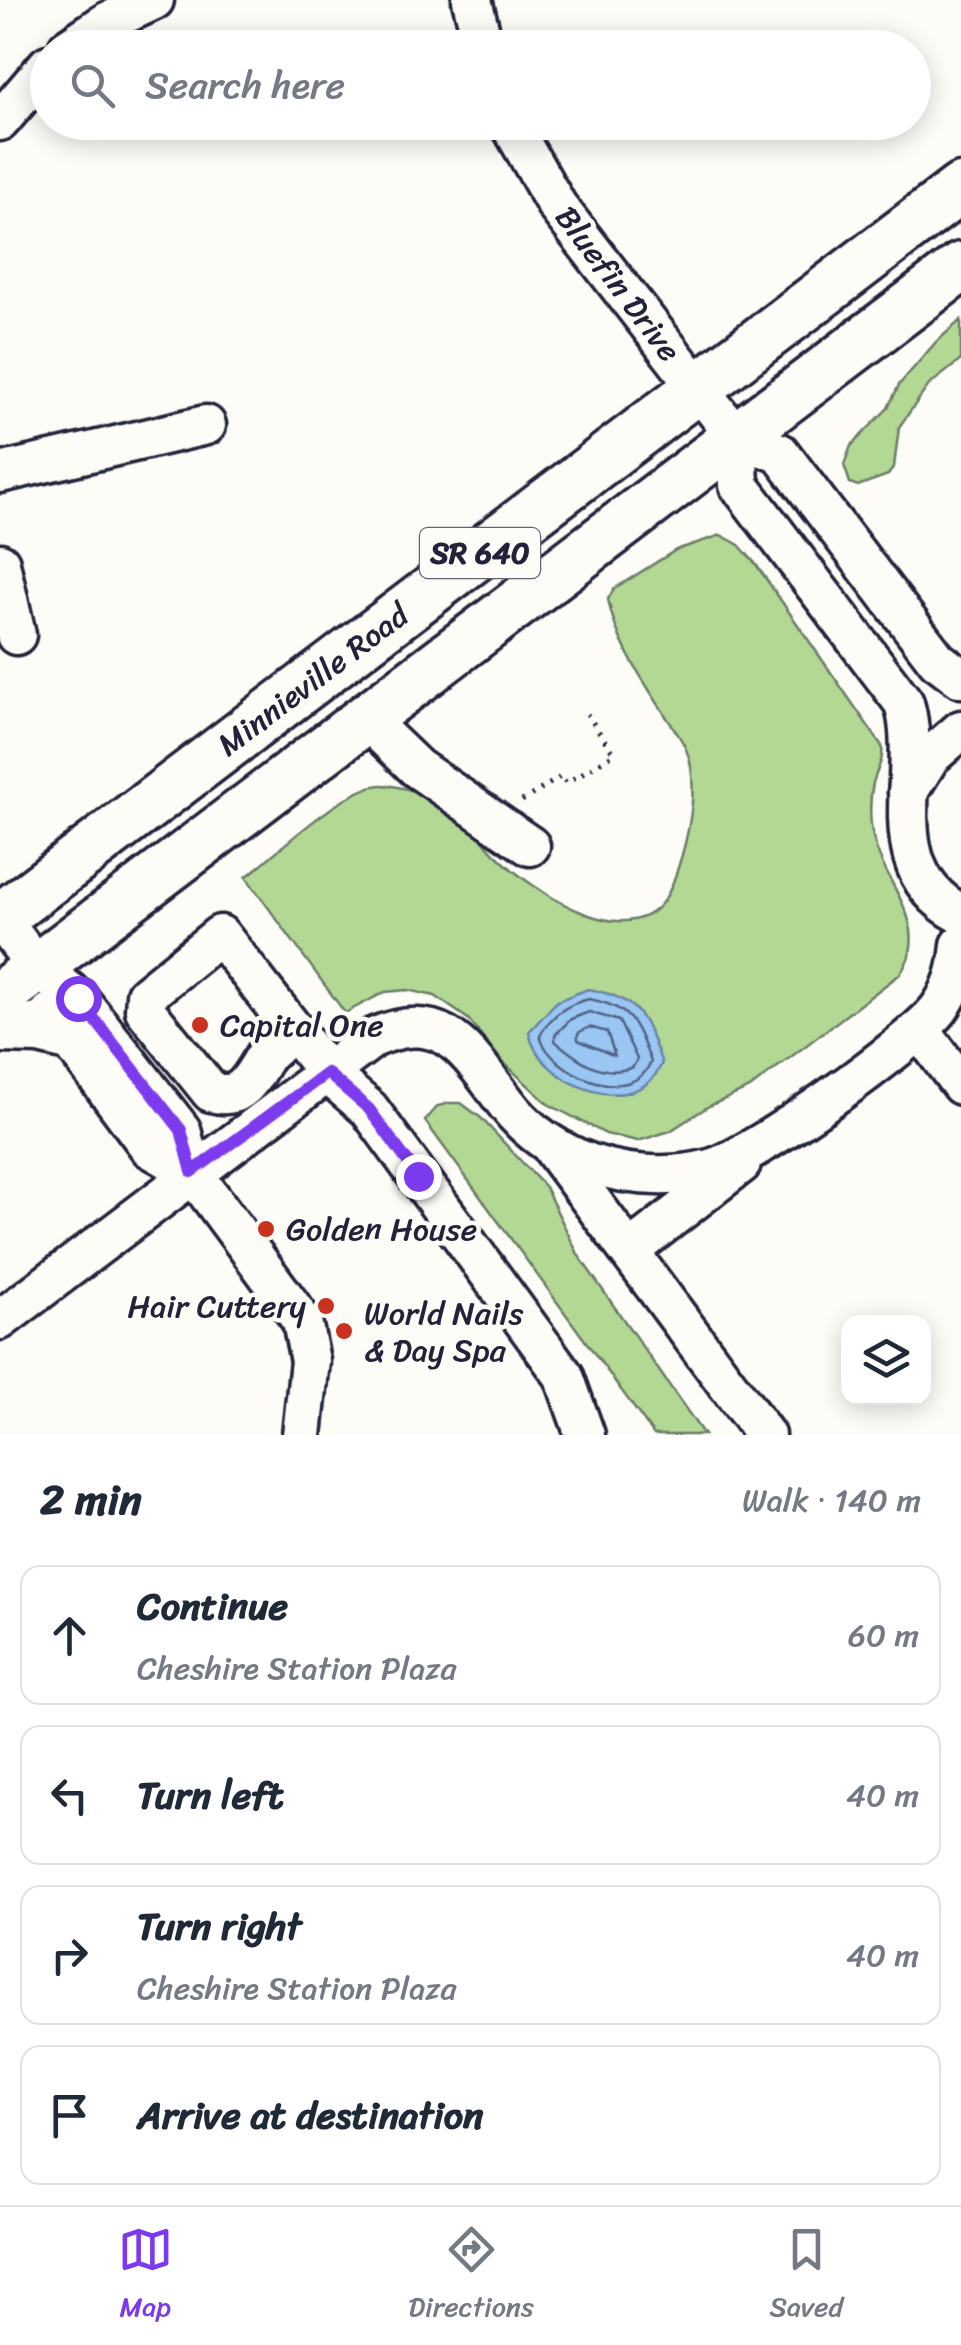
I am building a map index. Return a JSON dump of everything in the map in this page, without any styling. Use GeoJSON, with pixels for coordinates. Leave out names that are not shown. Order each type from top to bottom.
{"type":"FeatureCollection","features":[{"type":"Feature","properties":{"kind":"main road","name":"Minnieville Road"},"geometry":{"type":"LineString","coordinates":[[0,918],[961,188]]}},
{"type":"Feature","properties":{"kind":"main road","name":"Minnieville Road"},"geometry":{"type":"LineString","coordinates":[[18,982],[961,267]]}},
{"type":"Feature","properties":{"kind":"main road"},"geometry":{"type":"LineString","coordinates":[[0,1028],[38,1028],[64,1035]]}},
{"type":"Feature","properties":{"kind":"street"},"geometry":{"type":"LineString","coordinates":[[95,30],[154,0]]}},
{"type":"Feature","properties":{"kind":"street"},"geometry":{"type":"LineString","coordinates":[[472,0],[480,30]]}},
{"type":"Feature","properties":{"kind":"street"},"geometry":{"type":"LineString","coordinates":[[0,121],[30,86]]}},
{"type":"Feature","properties":{"kind":"street","name":"Bluefin Drive"},"geometry":{"type":"LineString","coordinates":[[519,140],[557,206],[738,438]]}},
{"type":"Feature","properties":{"kind":"street"},"geometry":{"type":"LineString","coordinates":[[0,474],[206,424]]}},
{"type":"Feature","properties":{"kind":"street"},"geometry":{"type":"LineString","coordinates":[[629,1252],[716,1188],[747,1155],[920,1030],[950,990],[960,924],[914,858],[905,824],[911,726],[904,704],[739,485],[738,438],[780,453],[937,660],[961,678]]}},
{"type":"Feature","properties":{"kind":"street"},"geometry":{"type":"LineString","coordinates":[[0,563],[16,635]]}},
{"type":"Feature","properties":{"kind":"street"},"geometry":{"type":"LineString","coordinates":[[366,720],[417,768],[530,846]]}},
{"type":"Feature","properties":{"kind":"street"},"geometry":{"type":"LineString","coordinates":[[906,797],[930,757],[961,730]]}},
{"type":"Feature","properties":{"kind":"street"},"geometry":{"type":"LineString","coordinates":[[0,918],[18,982],[52,1018],[150,1148],[192,1172]]}},
{"type":"Feature","properties":{"kind":"street"},"geometry":{"type":"LineString","coordinates":[[295,1033],[264,1056],[246,1088],[236,1094],[210,1092],[145,1010],[149,989],[220,935],[327,1073],[369,1109],[564,1376],[585,1435]]}},
{"type":"Feature","properties":{"kind":"street"},"geometry":{"type":"LineString","coordinates":[[18,982],[78,998],[181,1130],[192,1172],[302,1320],[310,1361],[302,1435]]}},
{"type":"Feature","properties":{"kind":"street"},"geometry":{"type":"LineString","coordinates":[[0,1320],[192,1172],[392,1030],[415,1026],[434,1030],[464,1048],[514,1112],[545,1139],[578,1159],[621,1172],[680,1174],[712,1169],[747,1155]]}},
{"type":"Feature","properties":{"kind":"street"},"geometry":{"type":"LineString","coordinates":[[920,1030],[961,1085]]}},
{"type":"Feature","properties":{"kind":"street"},"geometry":{"type":"LineString","coordinates":[[545,1139],[765,1435]]}},
{"type":"Feature","properties":{"kind":"path"},"geometry":{"type":"LineString","coordinates":[[513,799],[523,802],[562,776],[566,783],[614,754],[587,714]]}},
{"type":"Feature","properties":{"kind":"green space"},"geometry":{"type":"Polygon","coordinates":[[[961,320],[961,360],[929,385],[899,427],[894,467],[888,475],[858,486],[850,483],[844,465],[851,446],[888,408],[899,385],[936,342],[961,320]]]}},
{"type":"Feature","properties":{"kind":"green space"},"geometry":{"type":"Polygon","coordinates":[[[721,535],[739,545],[755,563],[882,746],[872,790],[872,829],[881,860],[910,924],[912,940],[900,974],[750,1088],[709,1106],[670,1131],[638,1141],[606,1134],[548,1104],[503,1062],[468,1019],[435,996],[407,990],[385,992],[345,1013],[246,877],[333,807],[369,787],[383,785],[416,792],[448,806],[470,823],[512,869],[585,914],[612,921],[636,920],[657,908],[672,885],[685,842],[691,811],[691,767],[680,738],[623,644],[608,599],[614,589],[676,550],[721,535]]]}},
{"type":"Feature","properties":{"kind":"green space"},"geometry":{"type":"Polygon","coordinates":[[[461,1103],[481,1118],[545,1187],[579,1256],[704,1435],[654,1435],[425,1121],[438,1106],[461,1103]]]}},
{"type":"Feature","properties":{"kind":"water"},"geometry":{"type":"Polygon","coordinates":[[[588,989],[630,1004],[650,1033],[662,1063],[649,1081],[632,1091],[611,1094],[568,1081],[536,1051],[529,1032],[557,1001],[588,989]]]}},
{"type":"Feature","properties":{"kind":"place","name":"Capital One"},"geometry":{"type":"Point","coordinates":[200,1025]}},
{"type":"Feature","properties":{"kind":"place","name":"Golden House"},"geometry":{"type":"Point","coordinates":[266,1229]}},
{"type":"Feature","properties":{"kind":"place","name":"Hair Cuttery"},"geometry":{"type":"Point","coordinates":[326,1306]}},
{"type":"Feature","properties":{"kind":"place","name":"World Nails & Day Spa"},"geometry":{"type":"Point","coordinates":[344,1331]}},
{"type":"Feature","properties":{"kind":"route"},"geometry":{"type":"LineString","coordinates":[[78,998],[181,1130],[192,1172],[327,1073],[369,1109],[418,1176]]}}]}
